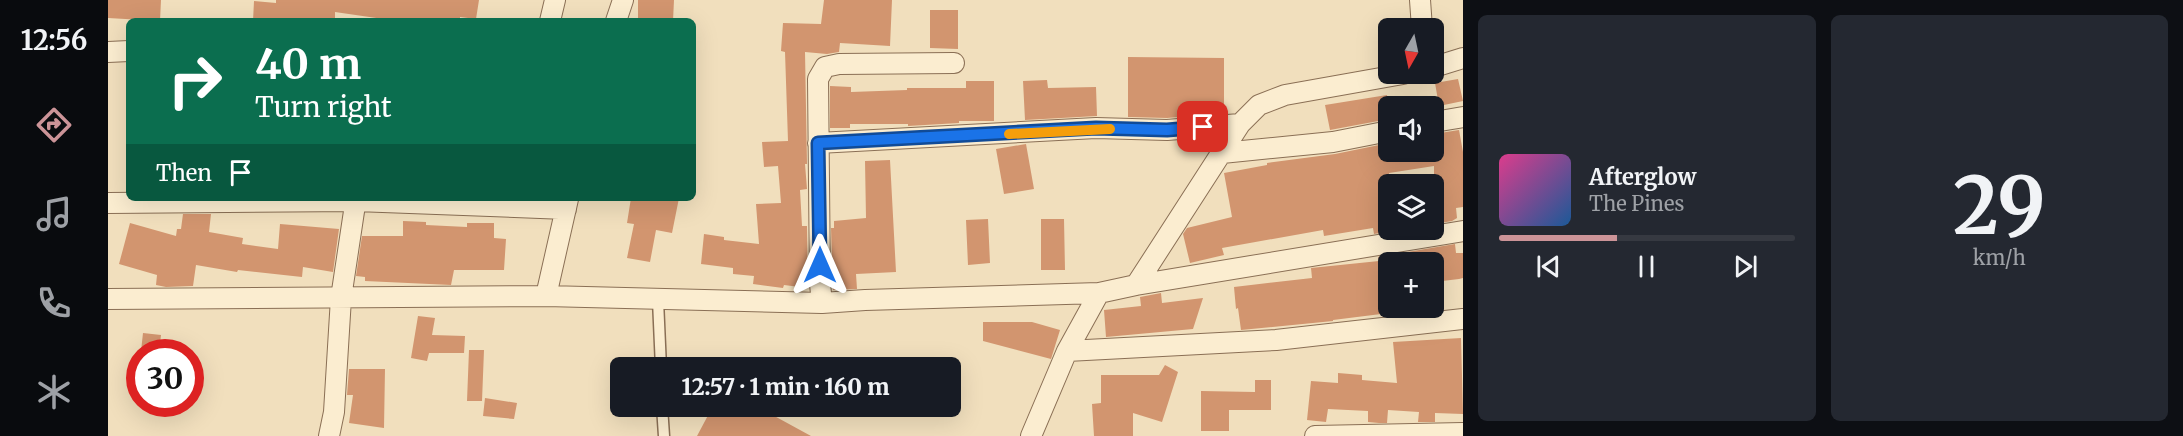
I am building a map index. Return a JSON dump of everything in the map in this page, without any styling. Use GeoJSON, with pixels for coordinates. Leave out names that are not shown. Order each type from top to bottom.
{"type":"FeatureCollection","features":[{"type":"Feature","properties":{"kind":"street"},"geometry":{"type":"LineString","coordinates":[[551,18],[555,0]]}},
{"type":"Feature","properties":{"kind":"street"},"geometry":{"type":"LineString","coordinates":[[617,18],[623,0]]}},
{"type":"Feature","properties":{"kind":"street"},"geometry":{"type":"LineString","coordinates":[[1420,0],[1421,18]]}},
{"type":"Feature","properties":{"kind":"street"},"geometry":{"type":"LineString","coordinates":[[108,52],[126,51]]}},
{"type":"Feature","properties":{"kind":"street"},"geometry":{"type":"LineString","coordinates":[[1444,64],[1463,58]]}},
{"type":"Feature","properties":{"kind":"street"},"geometry":{"type":"LineString","coordinates":[[822,303],[818,79],[825,67],[839,64],[954,63]]}},
{"type":"Feature","properties":{"kind":"street"},"geometry":{"type":"LineString","coordinates":[[1137,285],[1240,124],[1259,105],[1285,95],[1378,78]]}},
{"type":"Feature","properties":{"kind":"street"},"geometry":{"type":"LineString","coordinates":[[1444,120],[1463,117]]}},
{"type":"Feature","properties":{"kind":"street"},"geometry":{"type":"LineString","coordinates":[[818,143],[1096,128],[1167,130],[1240,124]]}},
{"type":"Feature","properties":{"kind":"street"},"geometry":{"type":"LineString","coordinates":[[1222,153],[1333,142],[1378,133]]}},
{"type":"Feature","properties":{"kind":"street"},"geometry":{"type":"LineString","coordinates":[[108,203],[273,201]]}},
{"type":"Feature","properties":{"kind":"street"},"geometry":{"type":"LineString","coordinates":[[329,436],[334,412],[341,298],[356,201]]}},
{"type":"Feature","properties":{"kind":"street"},"geometry":{"type":"LineString","coordinates":[[409,201],[567,204],[546,296]]}},
{"type":"Feature","properties":{"kind":"street"},"geometry":{"type":"LineString","coordinates":[[108,299],[546,296],[822,303],[1099,293],[1463,231]]}},
{"type":"Feature","properties":{"kind":"street"},"geometry":{"type":"LineString","coordinates":[[1031,436],[1067,351],[1099,293]]}},
{"type":"Feature","properties":{"kind":"street"},"geometry":{"type":"LineString","coordinates":[[1067,351],[1276,340],[1463,319]]}},
{"type":"Feature","properties":{"kind":"street"},"geometry":{"type":"LineString","coordinates":[[1315,436],[1463,433]]}},
{"type":"Feature","properties":{"kind":"lane"},"geometry":{"type":"LineString","coordinates":[[658,300],[661,357]]}},
{"type":"Feature","properties":{"kind":"lane"},"geometry":{"type":"LineString","coordinates":[[663,417],[664,436]]}},
{"type":"Feature","properties":{"kind":"building"},"geometry":{"type":"Polygon","coordinates":[[[108,0],[161,0],[160,18],[108,18],[108,0]]]}},
{"type":"Feature","properties":{"kind":"building"},"geometry":{"type":"Polygon","coordinates":[[[276,0],[479,0],[476,18],[376,18],[335,12],[335,18],[253,18],[254,1],[276,3],[276,0]]]}},
{"type":"Feature","properties":{"kind":"building"},"geometry":{"type":"Polygon","coordinates":[[[638,0],[674,0],[673,18],[638,18],[638,0]]]}},
{"type":"Feature","properties":{"kind":"building"},"geometry":{"type":"Polygon","coordinates":[[[824,0],[892,0],[890,46],[840,43],[839,52],[827,54],[805,52],[807,189],[800,190],[802,226],[807,226],[808,288],[784,285],[783,288],[753,284],[754,276],[733,274],[733,268],[701,264],[704,234],[724,237],[724,240],[759,244],[756,204],[781,203],[778,166],[764,167],[762,142],[788,141],[785,52],[781,51],[783,23],[821,24],[824,0]]]}},
{"type":"Feature","properties":{"kind":"building"},"geometry":{"type":"Polygon","coordinates":[[[930,10],[958,10],[958,49],[930,48],[930,10]]]}},
{"type":"Feature","properties":{"kind":"building"},"geometry":{"type":"Polygon","coordinates":[[[1128,57],[1224,58],[1224,113],[1167,118],[1128,117],[1128,57]]]}},
{"type":"Feature","properties":{"kind":"building"},"geometry":{"type":"Polygon","coordinates":[[[1458,79],[1463,101],[1444,105],[1444,96],[1437,96],[1435,84],[1444,84],[1444,81],[1458,79]]]}},
{"type":"Feature","properties":{"kind":"building"},"geometry":{"type":"Polygon","coordinates":[[[1047,80],[1048,88],[1096,87],[1097,116],[1025,120],[1023,81],[1047,80]]]}},
{"type":"Feature","properties":{"kind":"building"},"geometry":{"type":"Polygon","coordinates":[[[966,81],[994,81],[994,121],[959,121],[959,123],[908,126],[908,124],[850,124],[850,128],[830,128],[830,86],[851,87],[851,92],[907,90],[907,88],[966,88],[966,81]]]}},
{"type":"Feature","properties":{"kind":"building"},"geometry":{"type":"Polygon","coordinates":[[[1378,96],[1378,121],[1330,130],[1325,105],[1378,96]]]}},
{"type":"Feature","properties":{"kind":"building"},"geometry":{"type":"Polygon","coordinates":[[[1459,130],[1463,152],[1463,207],[1456,208],[1457,218],[1452,221],[1444,222],[1444,174],[1434,174],[1434,166],[1378,174],[1378,233],[1374,234],[1373,228],[1324,236],[1323,230],[1222,248],[1224,255],[1190,263],[1183,234],[1187,228],[1232,217],[1224,173],[1267,165],[1267,163],[1335,154],[1378,145],[1378,162],[1444,162],[1444,132],[1459,130]]]}},
{"type":"Feature","properties":{"kind":"building"},"geometry":{"type":"Polygon","coordinates":[[[1026,144],[1034,189],[1004,194],[996,149],[1026,144]]]}},
{"type":"Feature","properties":{"kind":"building"},"geometry":{"type":"Polygon","coordinates":[[[890,160],[896,272],[856,274],[857,289],[833,290],[831,228],[834,228],[834,221],[866,218],[865,161],[890,160]]]}},
{"type":"Feature","properties":{"kind":"building"},"geometry":{"type":"Polygon","coordinates":[[[631,201],[678,201],[672,233],[656,230],[650,262],[627,258],[634,224],[627,223],[631,201]]]}},
{"type":"Feature","properties":{"kind":"building"},"geometry":{"type":"Polygon","coordinates":[[[183,214],[211,214],[209,232],[243,238],[242,244],[278,249],[280,224],[339,229],[333,272],[303,267],[302,277],[238,270],[237,272],[196,265],[193,286],[166,287],[156,285],[157,275],[119,264],[130,223],[176,236],[177,229],[181,229],[183,214]]]}},
{"type":"Feature","properties":{"kind":"building"},"geometry":{"type":"Polygon","coordinates":[[[988,219],[990,263],[968,265],[966,220],[988,219]]]}},
{"type":"Feature","properties":{"kind":"building"},"geometry":{"type":"Polygon","coordinates":[[[1041,219],[1064,219],[1065,270],[1041,270],[1041,219]]]}},
{"type":"Feature","properties":{"kind":"building"},"geometry":{"type":"Polygon","coordinates":[[[403,221],[426,222],[426,225],[467,227],[467,223],[494,223],[494,238],[506,239],[504,270],[454,270],[451,285],[365,281],[365,277],[356,276],[362,236],[403,236],[403,221]]]}},
{"type":"Feature","properties":{"kind":"building"},"geometry":{"type":"Polygon","coordinates":[[[1455,244],[1456,253],[1463,253],[1463,278],[1444,281],[1444,252],[1408,252],[1455,244]]]}},
{"type":"Feature","properties":{"kind":"building"},"geometry":{"type":"Polygon","coordinates":[[[1378,261],[1378,314],[1241,330],[1234,287],[1312,278],[1311,268],[1378,261]]]}},
{"type":"Feature","properties":{"kind":"building"},"geometry":{"type":"Polygon","coordinates":[[[1161,293],[1162,303],[1203,298],[1193,329],[1106,337],[1104,310],[1141,306],[1140,297],[1161,293]]]}},
{"type":"Feature","properties":{"kind":"building"},"geometry":{"type":"Polygon","coordinates":[[[418,316],[435,318],[432,335],[465,336],[464,353],[429,353],[427,361],[411,358],[418,316]]]}},
{"type":"Feature","properties":{"kind":"building"},"geometry":{"type":"Polygon","coordinates":[[[983,322],[1032,322],[1060,330],[1051,359],[983,341],[983,322]]]}},
{"type":"Feature","properties":{"kind":"building"},"geometry":{"type":"Polygon","coordinates":[[[143,333],[161,335],[161,339],[142,339],[143,333]]]}},
{"type":"Feature","properties":{"kind":"building"},"geometry":{"type":"Polygon","coordinates":[[[1461,338],[1463,414],[1435,413],[1435,422],[1418,422],[1419,412],[1388,410],[1387,423],[1379,423],[1368,422],[1368,411],[1328,409],[1326,422],[1307,420],[1311,381],[1338,383],[1338,373],[1362,375],[1362,380],[1397,383],[1393,342],[1461,338]]]}},
{"type":"Feature","properties":{"kind":"building"},"geometry":{"type":"Polygon","coordinates":[[[469,350],[484,350],[482,401],[467,401],[469,350]]]}},
{"type":"Feature","properties":{"kind":"building"},"geometry":{"type":"Polygon","coordinates":[[[1165,365],[1178,372],[1162,422],[1133,413],[1133,436],[1094,436],[1092,404],[1101,403],[1101,375],[1159,375],[1165,365]]]}},
{"type":"Feature","properties":{"kind":"building"},"geometry":{"type":"Polygon","coordinates":[[[349,369],[385,369],[384,428],[349,423],[353,395],[347,395],[349,369]]]}},
{"type":"Feature","properties":{"kind":"building"},"geometry":{"type":"Polygon","coordinates":[[[1255,380],[1271,380],[1271,410],[1229,410],[1229,431],[1201,431],[1201,391],[1255,392],[1255,380]]]}},
{"type":"Feature","properties":{"kind":"building"},"geometry":{"type":"Polygon","coordinates":[[[485,398],[517,403],[514,419],[483,416],[485,398]]]}},
{"type":"Feature","properties":{"kind":"building"},"geometry":{"type":"Polygon","coordinates":[[[707,417],[776,417],[811,436],[697,436],[707,417]]]}},
{"type":"Feature","properties":{"kind":"slow traffic"},"geometry":{"type":"LineString","coordinates":[[1009,134],[1110,129]]}},
{"type":"Feature","properties":{"kind":"route"},"geometry":{"type":"LineString","coordinates":[[820,265],[818,143],[1096,128],[1167,130],[1203,127]]}}]}
